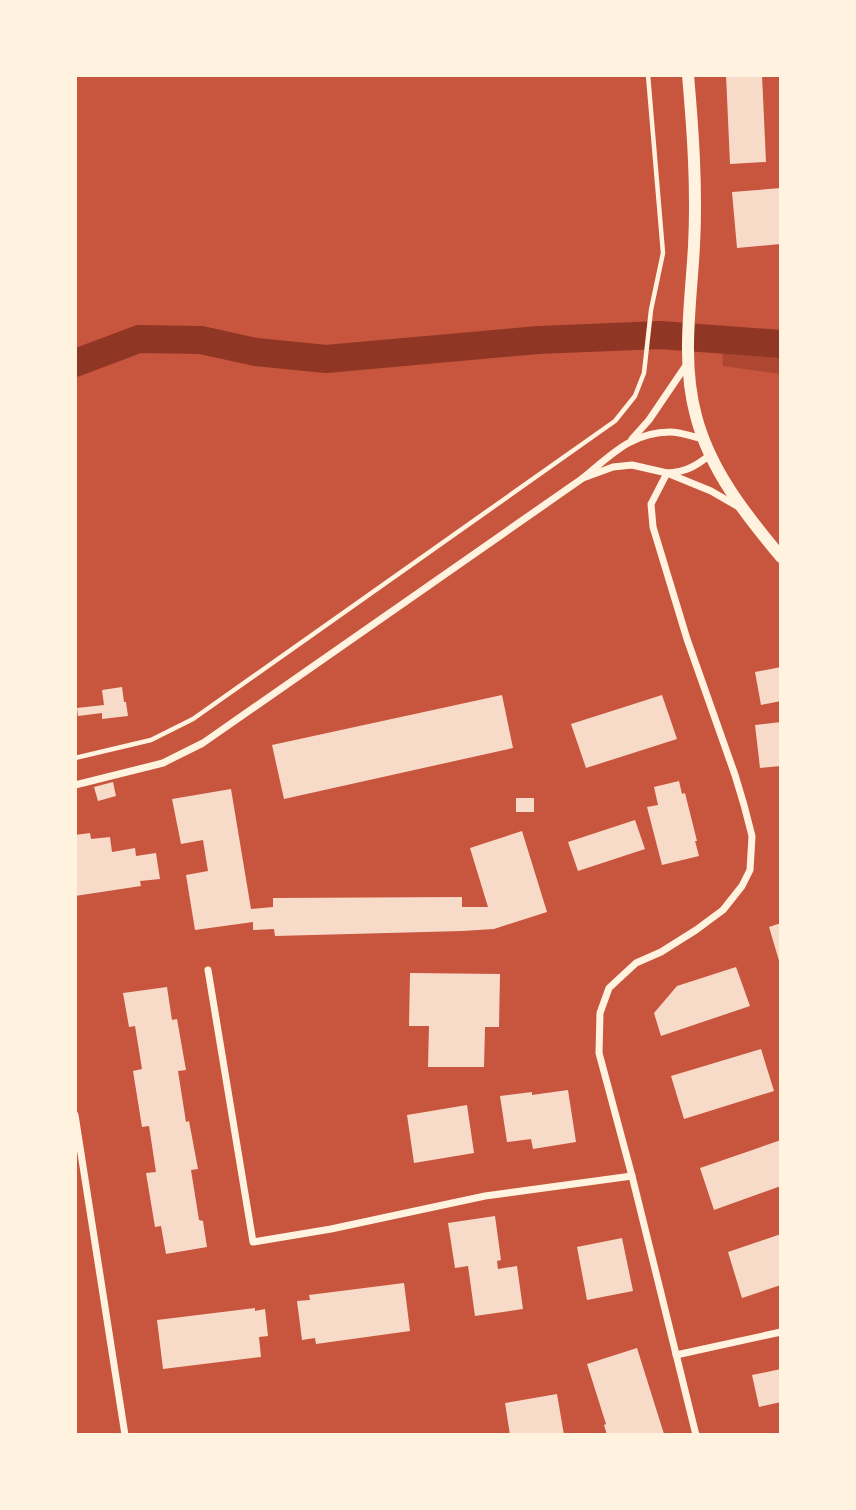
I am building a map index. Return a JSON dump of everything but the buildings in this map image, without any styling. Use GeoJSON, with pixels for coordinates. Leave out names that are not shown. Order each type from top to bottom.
{"type":"FeatureCollection","features":[{"type":"Feature","properties":{"kind":"street"},"geometry":{"type":"LineString","coordinates":[[688,75],[694,172],[694,243],[688,364],[690,393],[710,455],[743,509],[781,557]]}},
{"type":"Feature","properties":{"kind":"street"},"geometry":{"type":"LineString","coordinates":[[75,785],[163,763],[203,743],[583,478],[632,439],[649,420],[688,364]]}},
{"type":"Feature","properties":{"kind":"street"},"geometry":{"type":"LineString","coordinates":[[632,439],[672,432],[704,440]]}},
{"type":"Feature","properties":{"kind":"street"},"geometry":{"type":"LineString","coordinates":[[667,473],[681,473],[693,468],[710,455]]}},
{"type":"Feature","properties":{"kind":"street"},"geometry":{"type":"LineString","coordinates":[[583,478],[613,467],[632,465],[667,473],[711,491],[743,509]]}},
{"type":"Feature","properties":{"kind":"street"},"geometry":{"type":"LineString","coordinates":[[667,473],[651,503],[653,527],[687,639],[735,775],[752,835],[750,870],[742,886],[723,910],[696,930],[636,963],[609,988],[600,1013],[599,1053],[696,1435]]}},
{"type":"Feature","properties":{"kind":"street"},"geometry":{"type":"LineString","coordinates":[[208,970],[253,1242],[331,1229],[485,1196],[632,1176]]}},
{"type":"Feature","properties":{"kind":"street"},"geometry":{"type":"LineString","coordinates":[[75,1115],[125,1435]]}},
{"type":"Feature","properties":{"kind":"street"},"geometry":{"type":"LineString","coordinates":[[676,1355],[781,1332]]}},
{"type":"Feature","properties":{"kind":"path"},"geometry":{"type":"LineString","coordinates":[[75,758],[151,740],[193,719],[615,421],[635,396],[644,373],[651,310],[663,253],[648,75]]}},
{"type":"Feature","properties":{"kind":"path"},"geometry":{"type":"LineString","coordinates":[[239,687],[245,696]]}},
{"type":"Feature","properties":{"kind":"shaded area"},"geometry":{"type":"Polygon","coordinates":[[[721,328],[781,331],[781,374],[723,366],[721,328]]]}},
{"type":"Feature","properties":{"kind":"waterway"},"geometry":{"type":"LineString","coordinates":[[75,363],[139,339],[201,340],[256,352],[326,359],[538,340],[660,335],[781,344]]}}]}
